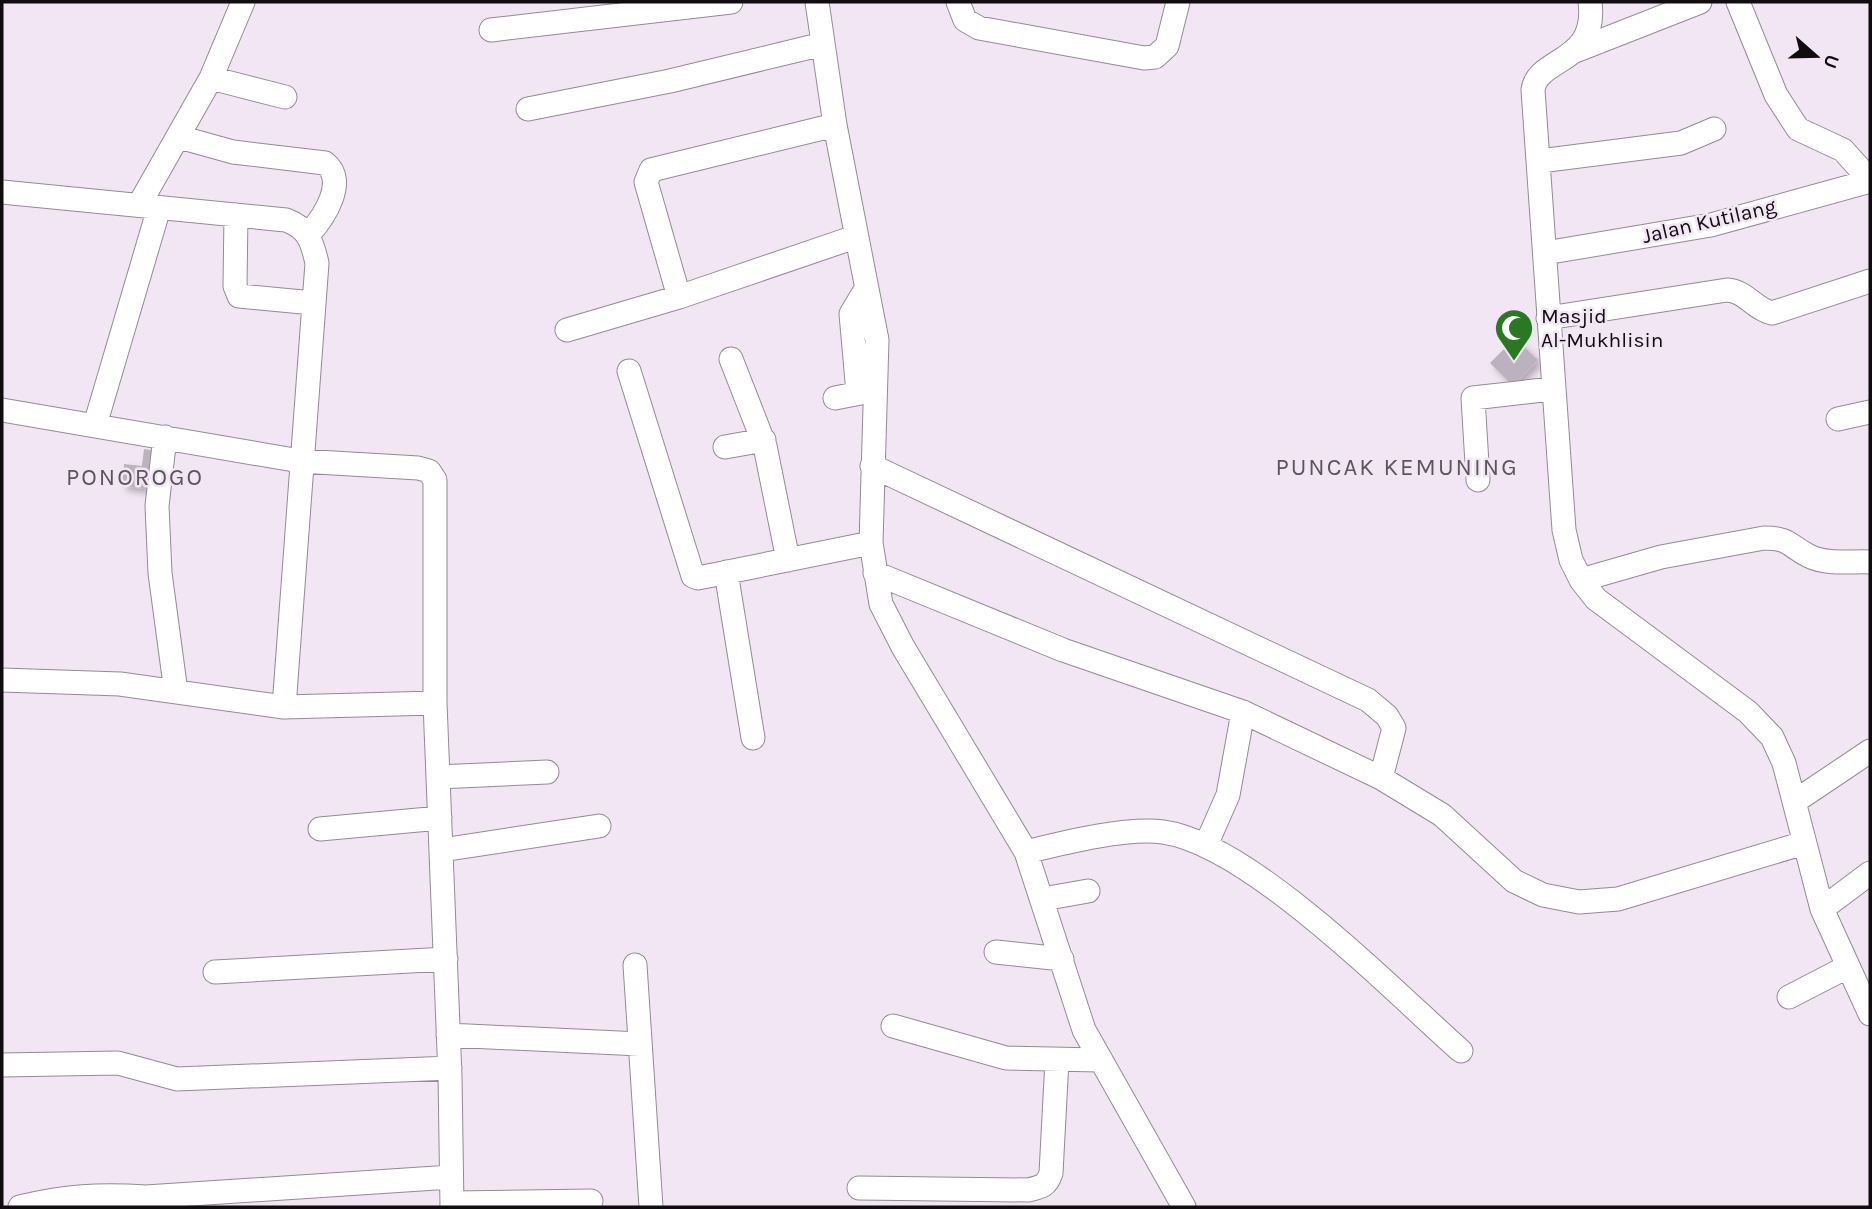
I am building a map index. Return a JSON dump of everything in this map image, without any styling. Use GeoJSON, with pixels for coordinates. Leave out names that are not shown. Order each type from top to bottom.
{"type":"FeatureCollection","features":[{"type":"Feature","properties":{"kind":"street"},"geometry":{"type":"LineString","coordinates":[[96,425],[149,207],[179,137],[211,78],[243,2]]}},
{"type":"Feature","properties":{"kind":"street"},"geometry":{"type":"LineString","coordinates":[[491,30],[731,2]]}},
{"type":"Feature","properties":{"kind":"street"},"geometry":{"type":"LineString","coordinates":[[817,2],[835,125],[877,340],[868,392],[872,466],[871,543],[881,604],[903,647],[1026,852],[1074,1003],[1098,1060],[1184,1207]]}},
{"type":"Feature","properties":{"kind":"street"},"geometry":{"type":"LineString","coordinates":[[958,2],[965,20],[979,28],[1144,58],[1155,57],[1167,46],[1178,2]]}},
{"type":"Feature","properties":{"kind":"street"},"geometry":{"type":"LineString","coordinates":[[1572,53],[1592,24],[1590,2]]}},
{"type":"Feature","properties":{"kind":"street"},"geometry":{"type":"LineString","coordinates":[[1700,2],[1572,53],[1534,82],[1552,389],[1564,530],[1571,560],[1581,580],[1596,599],[1748,712],[1772,737],[1784,763],[1822,909],[1870,1014]]}},
{"type":"Feature","properties":{"kind":"street"},"geometry":{"type":"LineString","coordinates":[[1738,2],[1776,95],[1798,129],[1843,150],[1870,180]]}},
{"type":"Feature","properties":{"kind":"street"},"geometry":{"type":"LineString","coordinates":[[528,109],[670,80],[823,44]]}},
{"type":"Feature","properties":{"kind":"street"},"geometry":{"type":"LineString","coordinates":[[211,78],[285,97]]}},
{"type":"Feature","properties":{"kind":"street"},"geometry":{"type":"LineString","coordinates":[[679,297],[646,182],[651,170],[835,125]]}},
{"type":"Feature","properties":{"kind":"street"},"geometry":{"type":"LineString","coordinates":[[1539,161],[1681,143],[1714,129]]}},
{"type":"Feature","properties":{"kind":"street"},"geometry":{"type":"LineString","coordinates":[[179,137],[233,152],[325,163],[333,169],[335,179],[331,199],[321,220],[309,234]]}},
{"type":"Feature","properties":{"kind":"street","name":"Jalan Kutilang"},"geometry":{"type":"LineString","coordinates":[[1545,253],[1711,225],[1870,180]]}},
{"type":"Feature","properties":{"kind":"street"},"geometry":{"type":"LineString","coordinates":[[2,192],[286,220],[300,225],[309,234],[317,263],[300,461],[284,707]]}},
{"type":"Feature","properties":{"kind":"street"},"geometry":{"type":"LineString","coordinates":[[236,215],[235,286],[239,296],[313,303]]}},
{"type":"Feature","properties":{"kind":"street"},"geometry":{"type":"LineString","coordinates":[[567,330],[679,297],[855,237]]}},
{"type":"Feature","properties":{"kind":"street"},"geometry":{"type":"LineString","coordinates":[[1548,318],[1727,290],[1740,292],[1763,311],[1772,313],[1870,281]]}},
{"type":"Feature","properties":{"kind":"street"},"geometry":{"type":"LineString","coordinates":[[731,359],[764,440],[788,560]]}},
{"type":"Feature","properties":{"kind":"street"},"geometry":{"type":"LineString","coordinates":[[629,371],[689,567],[698,578],[871,543]]}},
{"type":"Feature","properties":{"kind":"street"},"geometry":{"type":"LineString","coordinates":[[1478,480],[1473,398],[1552,389]]}},
{"type":"Feature","properties":{"kind":"street"},"geometry":{"type":"LineString","coordinates":[[835,398],[868,392]]}},
{"type":"Feature","properties":{"kind":"street"},"geometry":{"type":"LineString","coordinates":[[2,410],[300,461],[418,468],[429,471],[435,480],[435,703],[450,1068],[452,1205],[591,1201]]}},
{"type":"Feature","properties":{"kind":"street"},"geometry":{"type":"LineString","coordinates":[[1838,419],[1870,412]]}},
{"type":"Feature","properties":{"kind":"street"},"geometry":{"type":"LineString","coordinates":[[164,437],[157,506],[159,573],[176,692]]}},
{"type":"Feature","properties":{"kind":"street"},"geometry":{"type":"LineString","coordinates":[[725,447],[764,440]]}},
{"type":"Feature","properties":{"kind":"street"},"geometry":{"type":"LineString","coordinates":[[872,466],[1367,700],[1387,716],[1394,728],[1381,778]]}},
{"type":"Feature","properties":{"kind":"street"},"geometry":{"type":"LineString","coordinates":[[1581,580],[1661,557],[1764,538],[1780,538],[1794,544],[1807,556],[1823,561],[1870,562]]}},
{"type":"Feature","properties":{"kind":"street"},"geometry":{"type":"LineString","coordinates":[[726,572],[753,737]]}},
{"type":"Feature","properties":{"kind":"street"},"geometry":{"type":"LineString","coordinates":[[875,573],[1063,650],[1243,712],[1381,778],[1442,815],[1526,888],[1580,902],[1618,899],[1804,843]]}},
{"type":"Feature","properties":{"kind":"street"},"geometry":{"type":"LineString","coordinates":[[2,680],[120,684],[284,707],[435,703]]}},
{"type":"Feature","properties":{"kind":"street"},"geometry":{"type":"LineString","coordinates":[[1206,845],[1228,795],[1243,712]]}},
{"type":"Feature","properties":{"kind":"street"},"geometry":{"type":"LineString","coordinates":[[1794,802],[1870,751]]}},
{"type":"Feature","properties":{"kind":"street"},"geometry":{"type":"LineString","coordinates":[[438,777],[547,772]]}},
{"type":"Feature","properties":{"kind":"street"},"geometry":{"type":"LineString","coordinates":[[320,829],[440,818]]}},
{"type":"Feature","properties":{"kind":"street"},"geometry":{"type":"LineString","coordinates":[[442,850],[599,826]]}},
{"type":"Feature","properties":{"kind":"street"},"geometry":{"type":"LineString","coordinates":[[1026,852],[1074,841],[1150,831],[1179,835],[1206,845],[1297,905],[1461,1051]]}},
{"type":"Feature","properties":{"kind":"street"},"geometry":{"type":"LineString","coordinates":[[1822,909],[1870,873]]}},
{"type":"Feature","properties":{"kind":"street"},"geometry":{"type":"LineString","coordinates":[[1043,900],[1088,891]]}},
{"type":"Feature","properties":{"kind":"street"},"geometry":{"type":"LineString","coordinates":[[996,952],[1062,959]]}},
{"type":"Feature","properties":{"kind":"street"},"geometry":{"type":"LineString","coordinates":[[215,972],[446,959]]}},
{"type":"Feature","properties":{"kind":"street"},"geometry":{"type":"LineString","coordinates":[[635,965],[651,1207]]}},
{"type":"Feature","properties":{"kind":"street"},"geometry":{"type":"LineString","coordinates":[[1789,997],[1847,967]]}},
{"type":"Feature","properties":{"kind":"street"},"geometry":{"type":"LineString","coordinates":[[893,1026],[1006,1058],[1098,1060]]}},
{"type":"Feature","properties":{"kind":"street"},"geometry":{"type":"LineString","coordinates":[[448,1035],[640,1044]]}},
{"type":"Feature","properties":{"kind":"street"},"geometry":{"type":"LineString","coordinates":[[859,1188],[1029,1199],[1048,1182],[1051,1173],[1057,1060]]}},
{"type":"Feature","properties":{"kind":"street"},"geometry":{"type":"LineString","coordinates":[[2,1065],[118,1063],[177,1079],[450,1068]]}},
{"type":"Feature","properties":{"kind":"street"},"geometry":{"type":"LineString","coordinates":[[20,1207],[63,1196],[102,1194],[274,1199],[451,1177]]}},
{"type":"Feature","properties":{"kind":"building","name":"Masjid Al-Mukhlisin"},"geometry":{"type":"Polygon","coordinates":[[[1515,338],[1538,360],[1513,386],[1490,363],[1515,338]]]}},
{"type":"Feature","properties":{"kind":"building"},"geometry":{"type":"Polygon","coordinates":[[[144,449],[157,451],[152,490],[122,486],[124,464],[142,466],[144,449]]]}},
{"type":"Feature","properties":{"kind":"place","name":"Masjid Al-Mukhlisin"},"geometry":{"type":"Point","coordinates":[1514,362]}},
{"type":"Feature","properties":{"kind":"district","name":"PUNCAK KEMUNING"},"geometry":{"type":"Point","coordinates":[1397,467]}},
{"type":"Feature","properties":{"kind":"district","name":"PONOROGO"},"geometry":{"type":"Point","coordinates":[135,477]}}]}
